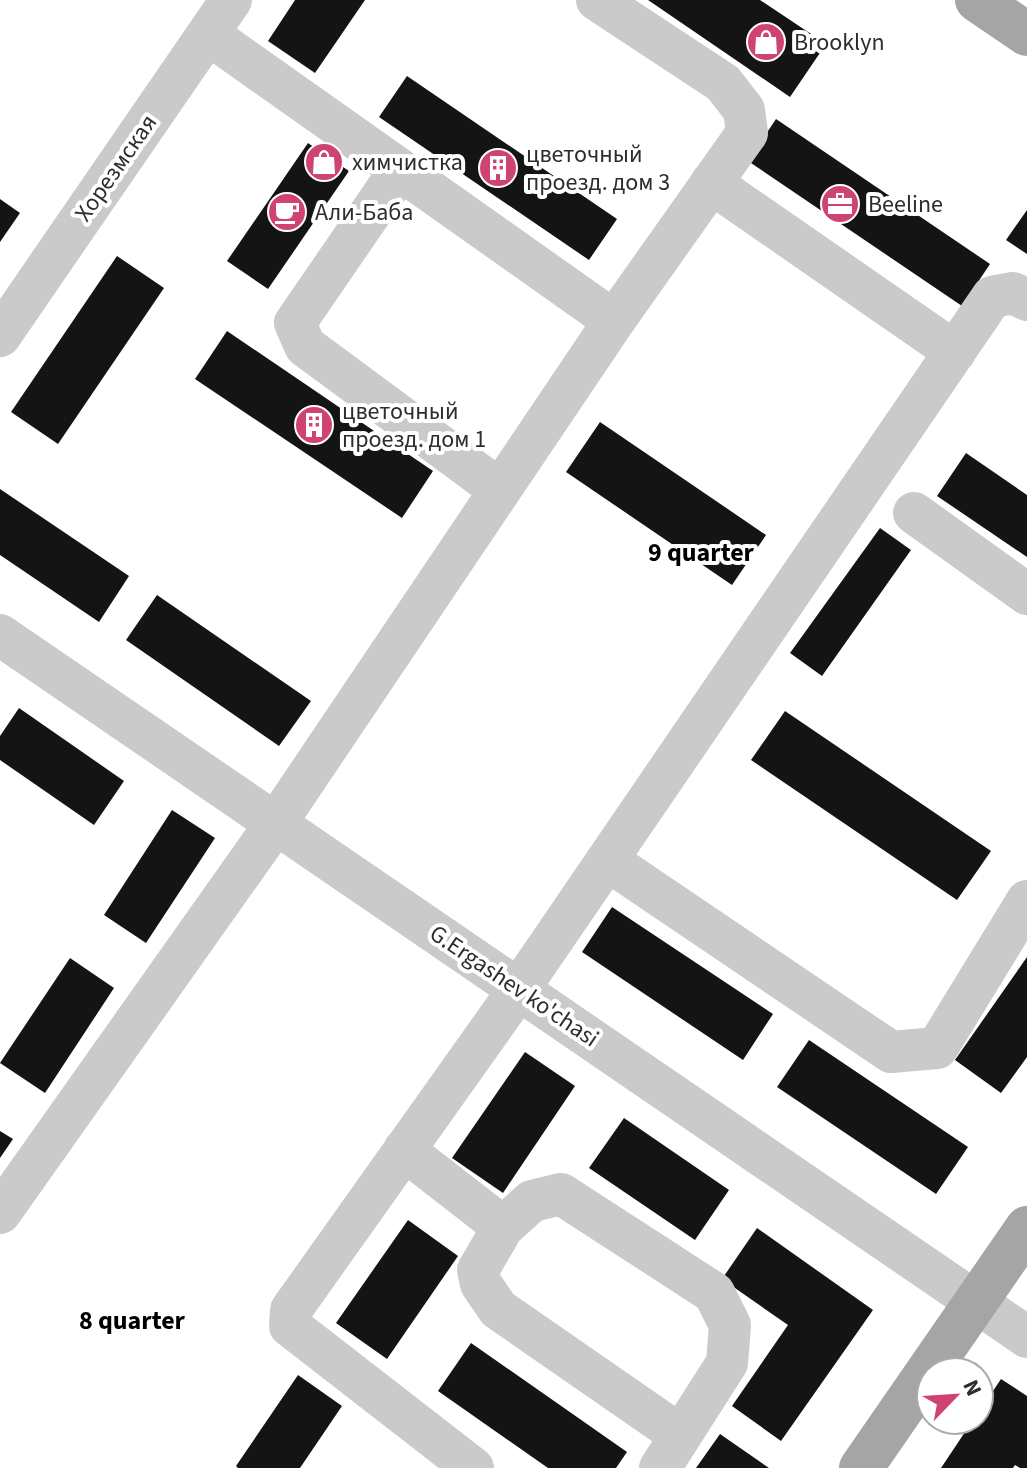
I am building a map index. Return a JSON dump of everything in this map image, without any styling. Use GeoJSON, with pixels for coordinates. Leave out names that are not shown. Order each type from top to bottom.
{"type":"FeatureCollection","features":[{"type":"Feature","properties":{"kind":"main road"},"geometry":{"type":"LineString","coordinates":[[977,0],[1027,34]]}},
{"type":"Feature","properties":{"kind":"main road"},"geometry":{"type":"LineString","coordinates":[[861,1468],[1027,1228]]}},
{"type":"Feature","properties":{"kind":"street","name":"Хорезмская"},"geometry":{"type":"LineString","coordinates":[[0,336],[231,0]]}},
{"type":"Feature","properties":{"kind":"street"},"geometry":{"type":"LineString","coordinates":[[0,1213],[276,823],[614,321],[747,133],[744,110],[723,83],[597,0]]}},
{"type":"Feature","properties":{"kind":"street"},"geometry":{"type":"LineString","coordinates":[[208,34],[614,321]]}},
{"type":"Feature","properties":{"kind":"street"},"geometry":{"type":"LineString","coordinates":[[400,170],[295,323],[305,346],[500,490]]}},
{"type":"Feature","properties":{"kind":"street"},"geometry":{"type":"LineString","coordinates":[[711,183],[955,352]]}},
{"type":"Feature","properties":{"kind":"street"},"geometry":{"type":"LineString","coordinates":[[473,1468],[290,1326],[291,1310],[519,989],[992,297],[1013,293],[1027,300]]}},
{"type":"Feature","properties":{"kind":"street"},"geometry":{"type":"LineString","coordinates":[[914,513],[1027,594]]}},
{"type":"Feature","properties":{"kind":"street","name":"G.Ergashev ko'chasi"},"geometry":{"type":"LineString","coordinates":[[0,635],[1027,1337]]}},
{"type":"Feature","properties":{"kind":"street"},"geometry":{"type":"LineString","coordinates":[[607,860],[891,1052],[937,1048],[1027,901]]}},
{"type":"Feature","properties":{"kind":"street"},"geometry":{"type":"LineString","coordinates":[[404,1150],[503,1227]]}},
{"type":"Feature","properties":{"kind":"street"},"geometry":{"type":"LineString","coordinates":[[561,1194],[714,1293],[730,1325],[727,1363],[670,1452],[498,1309],[481,1284],[478,1270],[503,1227],[532,1201],[561,1194]]}},
{"type":"Feature","properties":{"kind":"building"},"geometry":{"type":"Polygon","coordinates":[[[295,0],[365,0],[315,73],[268,41],[295,0]]]}},
{"type":"Feature","properties":{"kind":"building"},"geometry":{"type":"Polygon","coordinates":[[[648,0],[760,0],[826,44],[790,97],[648,0]]]}},
{"type":"Feature","properties":{"kind":"building","name":"цветочный проезд. дом 3"},"geometry":{"type":"Polygon","coordinates":[[[407,76],[617,219],[589,260],[379,117],[407,76]]]}},
{"type":"Feature","properties":{"kind":"building"},"geometry":{"type":"Polygon","coordinates":[[[776,119],[990,264],[962,306],[748,161],[776,119]]]}},
{"type":"Feature","properties":{"kind":"building"},"geometry":{"type":"Polygon","coordinates":[[[308,143],[349,171],[268,289],[227,261],[308,143]]]}},
{"type":"Feature","properties":{"kind":"building"},"geometry":{"type":"Polygon","coordinates":[[[0,199],[20,213],[0,242],[0,199]]]}},
{"type":"Feature","properties":{"kind":"building"},"geometry":{"type":"Polygon","coordinates":[[[1027,210],[1027,254],[1006,240],[1027,210]]]}},
{"type":"Feature","properties":{"kind":"building"},"geometry":{"type":"Polygon","coordinates":[[[117,256],[164,288],[58,444],[11,412],[117,256]]]}},
{"type":"Feature","properties":{"kind":"building","name":"цветочный проезд. дом 1"},"geometry":{"type":"Polygon","coordinates":[[[227,331],[433,471],[402,518],[195,379],[227,331]]]}},
{"type":"Feature","properties":{"kind":"building"},"geometry":{"type":"Polygon","coordinates":[[[600,422],[766,535],[732,585],[566,472],[600,422]]]}},
{"type":"Feature","properties":{"kind":"building"},"geometry":{"type":"Polygon","coordinates":[[[966,453],[1027,495],[1027,557],[937,496],[966,453]]]}},
{"type":"Feature","properties":{"kind":"building"},"geometry":{"type":"Polygon","coordinates":[[[0,489],[129,576],[99,622],[0,555],[0,489]]]}},
{"type":"Feature","properties":{"kind":"building"},"geometry":{"type":"Polygon","coordinates":[[[880,528],[911,550],[822,676],[790,653],[880,528]]]}},
{"type":"Feature","properties":{"kind":"building"},"geometry":{"type":"Polygon","coordinates":[[[157,595],[311,701],[279,746],[126,640],[157,595]]]}},
{"type":"Feature","properties":{"kind":"building"},"geometry":{"type":"Polygon","coordinates":[[[19,708],[124,781],[94,825],[0,760],[0,736],[19,708]]]}},
{"type":"Feature","properties":{"kind":"building"},"geometry":{"type":"Polygon","coordinates":[[[785,711],[991,851],[957,900],[751,760],[785,711]]]}},
{"type":"Feature","properties":{"kind":"building"},"geometry":{"type":"Polygon","coordinates":[[[172,810],[215,838],[146,943],[104,915],[172,810]]]}},
{"type":"Feature","properties":{"kind":"building"},"geometry":{"type":"Polygon","coordinates":[[[612,907],[773,1014],[743,1060],[582,952],[612,907]]]}},
{"type":"Feature","properties":{"kind":"building"},"geometry":{"type":"Polygon","coordinates":[[[1027,957],[1027,1057],[1001,1093],[955,1060],[1027,957]]]}},
{"type":"Feature","properties":{"kind":"building"},"geometry":{"type":"Polygon","coordinates":[[[70,958],[114,988],[45,1093],[0,1063],[70,958]]]}},
{"type":"Feature","properties":{"kind":"building"},"geometry":{"type":"Polygon","coordinates":[[[809,1040],[968,1147],[936,1194],[777,1087],[809,1040]]]}},
{"type":"Feature","properties":{"kind":"building"},"geometry":{"type":"Polygon","coordinates":[[[525,1052],[575,1086],[503,1193],[452,1158],[525,1052]]]}},
{"type":"Feature","properties":{"kind":"building"},"geometry":{"type":"Polygon","coordinates":[[[624,1118],[729,1190],[695,1240],[589,1168],[624,1118]]]}},
{"type":"Feature","properties":{"kind":"building"},"geometry":{"type":"Polygon","coordinates":[[[0,1131],[13,1139],[0,1158],[0,1131]]]}},
{"type":"Feature","properties":{"kind":"building"},"geometry":{"type":"Polygon","coordinates":[[[408,1220],[458,1256],[387,1359],[336,1323],[408,1220]]]}},
{"type":"Feature","properties":{"kind":"building"},"geometry":{"type":"Polygon","coordinates":[[[757,1228],[873,1310],[781,1441],[732,1406],[788,1325],[722,1279],[757,1228]]]}},
{"type":"Feature","properties":{"kind":"building"},"geometry":{"type":"Polygon","coordinates":[[[471,1343],[627,1452],[616,1468],[548,1468],[438,1391],[471,1343]]]}},
{"type":"Feature","properties":{"kind":"building"},"geometry":{"type":"Polygon","coordinates":[[[298,1375],[342,1406],[300,1468],[238,1468],[236,1466],[298,1375]]]}},
{"type":"Feature","properties":{"kind":"building"},"geometry":{"type":"Polygon","coordinates":[[[1001,1379],[1027,1396],[1027,1468],[1015,1465],[1013,1468],[941,1468],[962,1436],[995,1436],[995,1388],[1001,1379]]]}},
{"type":"Feature","properties":{"kind":"building"},"geometry":{"type":"Polygon","coordinates":[[[720,1434],[769,1468],[696,1468],[720,1434]]]}},
{"type":"Feature","properties":{"kind":"place","name":"Brooklyn"},"geometry":{"type":"Point","coordinates":[766,42]}},
{"type":"Feature","properties":{"kind":"place","name":"химчистка"},"geometry":{"type":"Point","coordinates":[324,162]}},
{"type":"Feature","properties":{"kind":"place","name":"цветочный проезд. дом 3"},"geometry":{"type":"Point","coordinates":[498,168]}},
{"type":"Feature","properties":{"kind":"place","name":"Beeline"},"geometry":{"type":"Point","coordinates":[840,204]}},
{"type":"Feature","properties":{"kind":"place","name":"Али-Баба"},"geometry":{"type":"Point","coordinates":[287,212]}},
{"type":"Feature","properties":{"kind":"place","name":"цветочный проезд. дом 1"},"geometry":{"type":"Point","coordinates":[314,425]}},
{"type":"Feature","properties":{"kind":"district","name":"9 quarter"},"geometry":{"type":"Point","coordinates":[701,552]}},
{"type":"Feature","properties":{"kind":"district","name":"8 quarter"},"geometry":{"type":"Point","coordinates":[132,1320]}}]}
